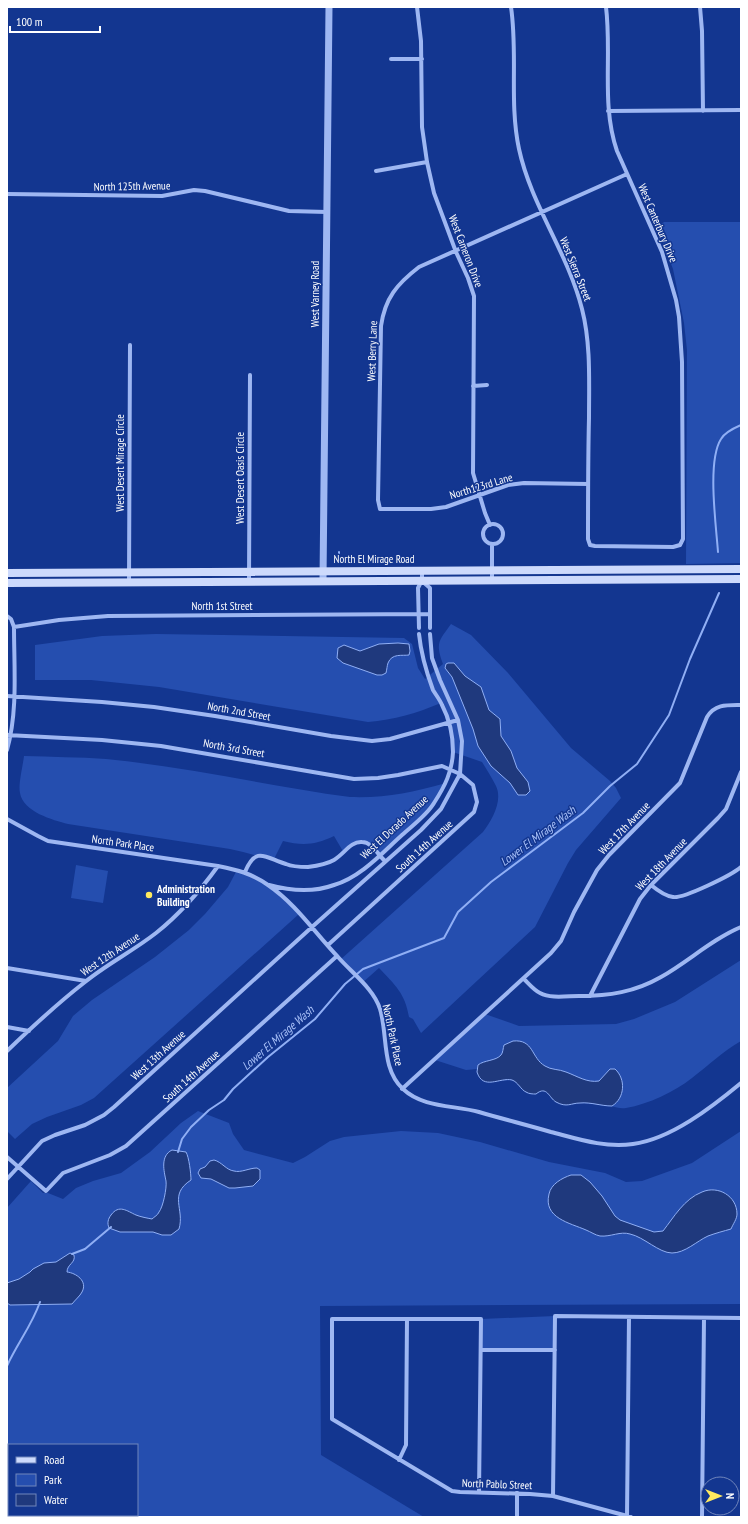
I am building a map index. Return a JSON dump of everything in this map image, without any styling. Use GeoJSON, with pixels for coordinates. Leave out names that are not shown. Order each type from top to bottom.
{"type":"FeatureCollection","features":[{"type":"Feature","properties":{"kind":"main road","name":"North El Mirage Road"},"geometry":{"type":"LineString","coordinates":[[7,572],[741,569]]}},
{"type":"Feature","properties":{"kind":"main road","name":"North El Mirage Road"},"geometry":{"type":"LineString","coordinates":[[7,583],[323,580],[741,579]]}},
{"type":"Feature","properties":{"kind":"street","name":"West Varney Road"},"geometry":{"type":"LineString","coordinates":[[323,580],[329,7]]}},
{"type":"Feature","properties":{"kind":"street","name":"West Cameron Drive"},"geometry":{"type":"LineString","coordinates":[[417,7],[422,41],[420,95],[422,127],[427,162],[434,193],[474,296],[473,473],[479,496],[490,525],[499,526],[503,535],[501,541],[492,544]]}},
{"type":"Feature","properties":{"kind":"street","name":"West Sierra Street"},"geometry":{"type":"LineString","coordinates":[[511,7],[515,34],[514,107],[519,149],[525,170],[541,212],[575,286],[585,324],[589,368],[588,539],[590,545]]}},
{"type":"Feature","properties":{"kind":"street","name":"West Canterbury Drive"},"geometry":{"type":"LineString","coordinates":[[590,545],[665,547],[680,545],[682,539],[682,355],[679,317],[676,300],[662,252],[611,135],[608,111],[609,47],[606,7]]}},
{"type":"Feature","properties":{"kind":"street"},"geometry":{"type":"LineString","coordinates":[[700,7],[702,31],[703,111]]}},
{"type":"Feature","properties":{"kind":"street"},"geometry":{"type":"LineString","coordinates":[[391,59],[422,59]]}},
{"type":"Feature","properties":{"kind":"street"},"geometry":{"type":"LineString","coordinates":[[608,111],[741,110]]}},
{"type":"Feature","properties":{"kind":"street"},"geometry":{"type":"LineString","coordinates":[[376,170],[427,162]]}},
{"type":"Feature","properties":{"kind":"street","name":"West Berry Lane"},"geometry":{"type":"LineString","coordinates":[[380,508],[378,500],[381,326],[383,315],[392,293],[403,280],[419,267],[456,252],[627,174]]}},
{"type":"Feature","properties":{"kind":"street","name":"North 125th Avenue"},"geometry":{"type":"LineString","coordinates":[[7,194],[162,196],[194,190],[205,191],[289,211],[327,212]]}},
{"type":"Feature","properties":{"kind":"street","name":"West Desert Mirage Circle"},"geometry":{"type":"LineString","coordinates":[[128,582],[130,345]]}},
{"type":"Feature","properties":{"kind":"street","name":"West Desert Oasis Circle"},"geometry":{"type":"LineString","coordinates":[[249,581],[250,375]]}},
{"type":"Feature","properties":{"kind":"street"},"geometry":{"type":"LineString","coordinates":[[473,386],[487,385]]}},
{"type":"Feature","properties":{"kind":"street","name":"North123rd Lane"},"geometry":{"type":"LineString","coordinates":[[380,508],[431,509],[446,507],[508,485],[524,483],[588,484]]}},
{"type":"Feature","properties":{"kind":"street"},"geometry":{"type":"LineString","coordinates":[[490,525],[484,529],[483,536],[486,542],[492,544],[492,580]]}},
{"type":"Feature","properties":{"kind":"street"},"geometry":{"type":"LineString","coordinates":[[419,628],[418,588],[422,580],[422,570]]}},
{"type":"Feature","properties":{"kind":"street"},"geometry":{"type":"LineString","coordinates":[[422,580],[430,588],[430,628]]}},
{"type":"Feature","properties":{"kind":"street","name":"North 1st Street"},"geometry":{"type":"LineString","coordinates":[[14,627],[59,620],[108,616],[430,614]]}},
{"type":"Feature","properties":{"kind":"street"},"geometry":{"type":"LineString","coordinates":[[7,616],[12,619],[14,627],[14,697],[7,750]]}},
{"type":"Feature","properties":{"kind":"street","name":"West El Dorado Avenue"},"geometry":{"type":"LineString","coordinates":[[266,884],[289,890],[322,889],[336,885],[358,872],[379,855],[413,825],[433,804],[451,770],[452,741],[447,714],[426,672],[420,648],[420,634]]}},
{"type":"Feature","properties":{"kind":"street","name":"West El Dorado Avenue"},"geometry":{"type":"LineString","coordinates":[[312,927],[421,830],[441,810],[460,774],[462,741],[458,720],[435,668],[432,658],[430,634]]}},
{"type":"Feature","properties":{"kind":"street","name":"North 2nd Street"},"geometry":{"type":"LineString","coordinates":[[7,696],[154,707],[372,741],[390,738],[458,720]]}},
{"type":"Feature","properties":{"kind":"street","name":"West 17th Avenue"},"geometry":{"type":"LineString","coordinates":[[402,1089],[551,954],[561,941],[574,912],[597,870],[609,855],[680,783],[710,711],[720,706],[741,705]]}},
{"type":"Feature","properties":{"kind":"street","name":"North 3rd Street"},"geometry":{"type":"LineString","coordinates":[[9,735],[102,740],[161,746],[354,778],[378,778],[442,766],[451,770]]}},
{"type":"Feature","properties":{"kind":"street","name":"South 14th Avenue"},"geometry":{"type":"LineString","coordinates":[[328,945],[474,812],[477,802],[473,785],[460,774],[451,770]]}},
{"type":"Feature","properties":{"kind":"street","name":"West 18th Avenue"},"geometry":{"type":"LineString","coordinates":[[590,996],[640,900],[651,886],[726,809],[741,772]]}},
{"type":"Feature","properties":{"kind":"street","name":"North Park Place"},"geometry":{"type":"LineString","coordinates":[[7,819],[38,836],[53,842],[218,866],[245,872],[266,884],[283,896],[377,1001],[383,1023],[390,1069],[402,1089],[420,1100],[438,1105],[473,1111],[590,1143],[621,1145],[647,1141],[676,1129],[711,1107],[741,1083]]}},
{"type":"Feature","properties":{"kind":"street"},"geometry":{"type":"LineString","coordinates":[[245,872],[248,864],[253,858],[259,855],[268,856],[287,865],[297,867],[308,866],[335,860],[357,842],[365,842],[370,844],[385,861]]}},
{"type":"Feature","properties":{"kind":"street","name":"West 12th Avenue"},"geometry":{"type":"LineString","coordinates":[[7,1051],[86,981],[155,934],[168,923],[203,887],[218,866]]}},
{"type":"Feature","properties":{"kind":"street"},"geometry":{"type":"LineString","coordinates":[[651,886],[673,898],[680,898],[692,894],[705,886],[736,872],[741,867]]}},
{"type":"Feature","properties":{"kind":"street","name":"West 13th Avenue"},"geometry":{"type":"LineString","coordinates":[[7,1178],[42,1141],[85,1125],[104,1115],[312,927]]}},
{"type":"Feature","properties":{"kind":"street"},"geometry":{"type":"LineString","coordinates":[[524,979],[540,993],[549,996],[590,996],[621,993],[651,983],[662,977],[720,938],[741,927]]}},
{"type":"Feature","properties":{"kind":"street","name":"South 14th Avenue"},"geometry":{"type":"LineString","coordinates":[[17,1167],[46,1191],[63,1173],[110,1155],[126,1146],[337,956]]}},
{"type":"Feature","properties":{"kind":"street"},"geometry":{"type":"LineString","coordinates":[[7,968],[86,981]]}},
{"type":"Feature","properties":{"kind":"street"},"geometry":{"type":"LineString","coordinates":[[7,1028],[29,1031]]}},
{"type":"Feature","properties":{"kind":"street"},"geometry":{"type":"LineString","coordinates":[[7,1157],[17,1167]]}},
{"type":"Feature","properties":{"kind":"street"},"geometry":{"type":"LineString","coordinates":[[553,1496],[555,1316],[741,1318]]}},
{"type":"Feature","properties":{"kind":"street"},"geometry":{"type":"LineString","coordinates":[[629,1317],[629,1516]]}},
{"type":"Feature","properties":{"kind":"street"},"geometry":{"type":"LineString","coordinates":[[702,1517],[704,1318]]}},
{"type":"Feature","properties":{"kind":"street","name":"North Pablo Street"},"geometry":{"type":"LineString","coordinates":[[407,1319],[332,1319],[332,1419],[452,1491],[517,1493],[553,1496],[629,1516]]}},
{"type":"Feature","properties":{"kind":"street"},"geometry":{"type":"LineString","coordinates":[[399,1460],[406,1445],[407,1319],[481,1319],[479,1493]]}},
{"type":"Feature","properties":{"kind":"street"},"geometry":{"type":"LineString","coordinates":[[481,1350],[555,1350]]}},
{"type":"Feature","properties":{"kind":"street"},"geometry":{"type":"LineString","coordinates":[[517,1493],[517,1517]]}},
{"type":"Feature","properties":{"kind":"green space"},"geometry":{"type":"Polygon","coordinates":[[[664,222],[741,222],[741,563],[686,564],[687,350],[684,323],[673,269],[657,227],[664,222]]]}},
{"type":"Feature","properties":{"kind":"green space"},"geometry":{"type":"Polygon","coordinates":[[[451,624],[471,635],[508,673],[571,748],[610,781],[616,788],[621,798],[576,850],[535,927],[421,1033],[413,1019],[409,1017],[402,995],[390,979],[379,968],[362,983],[340,960],[483,832],[496,810],[498,792],[482,762],[453,752],[452,741],[441,703],[405,716],[368,722],[159,687],[91,680],[35,680],[35,645],[102,636],[156,634],[404,638],[412,644],[418,668],[425,679],[443,664],[439,646],[441,638],[451,624]]]}},
{"type":"Feature","properties":{"kind":"green space"},"geometry":{"type":"Polygon","coordinates":[[[24,756],[96,758],[137,762],[350,797],[376,797],[398,794],[421,790],[446,783],[433,805],[379,855],[370,844],[357,842],[344,853],[334,836],[309,844],[297,844],[283,841],[274,859],[230,849],[68,824],[47,817],[33,810],[22,800],[20,785],[24,756]]]}},
{"type":"Feature","properties":{"kind":"green space"},"geometry":{"type":"Polygon","coordinates":[[[76,865],[108,871],[103,903],[71,898],[76,865]]]}},
{"type":"Feature","properties":{"kind":"green space"},"geometry":{"type":"Polygon","coordinates":[[[237,870],[266,884],[299,914],[94,1098],[81,1105],[32,1124],[15,1139],[7,1131],[7,1088],[58,1041],[73,1016],[92,1000],[155,957],[189,930],[228,887],[237,870]]]}},
{"type":"Feature","properties":{"kind":"green space"},"geometry":{"type":"Polygon","coordinates":[[[741,960],[741,1041],[728,1049],[677,1088],[661,1097],[643,1104],[622,1108],[588,1103],[561,1103],[554,1101],[543,1091],[536,1094],[527,1093],[515,1081],[488,1082],[479,1077],[477,1069],[466,1070],[435,1060],[485,1014],[519,1026],[616,1024],[634,1019],[675,1002],[741,960]]]}},
{"type":"Feature","properties":{"kind":"green space"},"geometry":{"type":"Polygon","coordinates":[[[198,1111],[229,1123],[233,1134],[244,1150],[293,1163],[330,1141],[344,1137],[401,1131],[438,1133],[480,1142],[549,1162],[605,1173],[626,1182],[642,1181],[692,1163],[741,1131],[741,1304],[320,1306],[321,1455],[424,1517],[7,1517],[7,1208],[31,1181],[43,1193],[48,1193],[63,1199],[76,1188],[93,1181],[121,1173],[150,1152],[181,1123],[198,1111]]]}},
{"type":"Feature","properties":{"kind":"green space"},"geometry":{"type":"Polygon","coordinates":[[[555,1316],[555,1350],[481,1350],[481,1319],[555,1316]]]}},
{"type":"Feature","properties":{"kind":"water"},"geometry":{"type":"Polygon","coordinates":[[[379,644],[409,644],[409,655],[395,656],[392,658],[388,663],[386,673],[382,675],[377,675],[343,663],[337,658],[338,648],[344,645],[360,651],[379,644]]]}},
{"type":"Feature","properties":{"kind":"water"},"geometry":{"type":"Polygon","coordinates":[[[454,663],[465,676],[481,687],[489,710],[500,719],[501,736],[511,751],[517,768],[528,782],[530,791],[526,795],[518,795],[510,783],[491,766],[478,746],[473,729],[452,677],[445,668],[446,664],[454,663]]]}},
{"type":"Feature","properties":{"kind":"water"},"geometry":{"type":"Polygon","coordinates":[[[513,1041],[520,1041],[529,1046],[540,1063],[547,1067],[563,1071],[586,1080],[599,1081],[610,1069],[615,1069],[619,1073],[622,1083],[622,1093],[620,1098],[612,1106],[584,1103],[563,1105],[556,1102],[548,1093],[543,1091],[536,1094],[527,1093],[512,1080],[492,1082],[483,1081],[477,1072],[478,1065],[499,1057],[502,1053],[504,1045],[513,1041]]]}},
{"type":"Feature","properties":{"kind":"water"},"geometry":{"type":"Polygon","coordinates":[[[172,1150],[186,1152],[191,1174],[191,1180],[180,1191],[179,1229],[171,1235],[162,1235],[153,1232],[120,1232],[109,1228],[109,1218],[114,1212],[120,1209],[126,1210],[138,1216],[152,1219],[158,1214],[163,1202],[166,1188],[164,1160],[168,1153],[172,1150]]]}},
{"type":"Feature","properties":{"kind":"water"},"geometry":{"type":"Polygon","coordinates":[[[214,1160],[234,1171],[257,1168],[260,1170],[260,1179],[253,1186],[229,1188],[211,1179],[201,1178],[198,1173],[200,1169],[205,1167],[210,1161],[214,1160]]]}},
{"type":"Feature","properties":{"kind":"water"},"geometry":{"type":"Polygon","coordinates":[[[571,1175],[581,1175],[590,1182],[602,1196],[615,1216],[620,1220],[654,1232],[663,1231],[675,1214],[690,1199],[708,1190],[720,1191],[730,1197],[736,1208],[736,1220],[731,1229],[708,1236],[682,1251],[672,1253],[662,1250],[641,1238],[626,1233],[608,1236],[596,1235],[566,1222],[554,1214],[550,1209],[548,1202],[550,1190],[554,1184],[571,1175]]]}},
{"type":"Feature","properties":{"kind":"water"},"geometry":{"type":"Polygon","coordinates":[[[70,1253],[74,1255],[74,1260],[68,1267],[67,1272],[80,1278],[83,1284],[82,1292],[72,1304],[10,1305],[7,1303],[7,1283],[19,1279],[44,1263],[56,1262],[70,1253]]]}},
{"type":"Feature","properties":{"kind":"waterway","name":"Lower El Mirage Wash"},"geometry":{"type":"LineString","coordinates":[[718,552],[714,510],[714,462],[721,439],[730,430],[741,425]]}},
{"type":"Feature","properties":{"kind":"waterway"},"geometry":{"type":"LineString","coordinates":[[339,552],[339,563]]}},
{"type":"Feature","properties":{"kind":"waterway","name":"Lower El Mirage Wash"},"geometry":{"type":"LineString","coordinates":[[178,1152],[182,1139],[191,1127],[209,1110],[224,1100],[233,1089],[268,1057],[315,1019],[345,984],[363,969],[444,938],[458,912],[491,882],[583,813],[610,786],[637,764],[669,715],[690,659],[719,593]]}},
{"type":"Feature","properties":{"kind":"waterway","name":"Lower El Mirage Wash"},"geometry":{"type":"LineString","coordinates":[[72,1254],[85,1249],[111,1227]]}},
{"type":"Feature","properties":{"kind":"waterway","name":"Lower El Mirage Wash"},"geometry":{"type":"LineString","coordinates":[[7,1366],[33,1319],[40,1302]]}},
{"type":"Feature","properties":{"kind":"place","name":"Administration Building"},"geometry":{"type":"Point","coordinates":[149,895]}}]}
